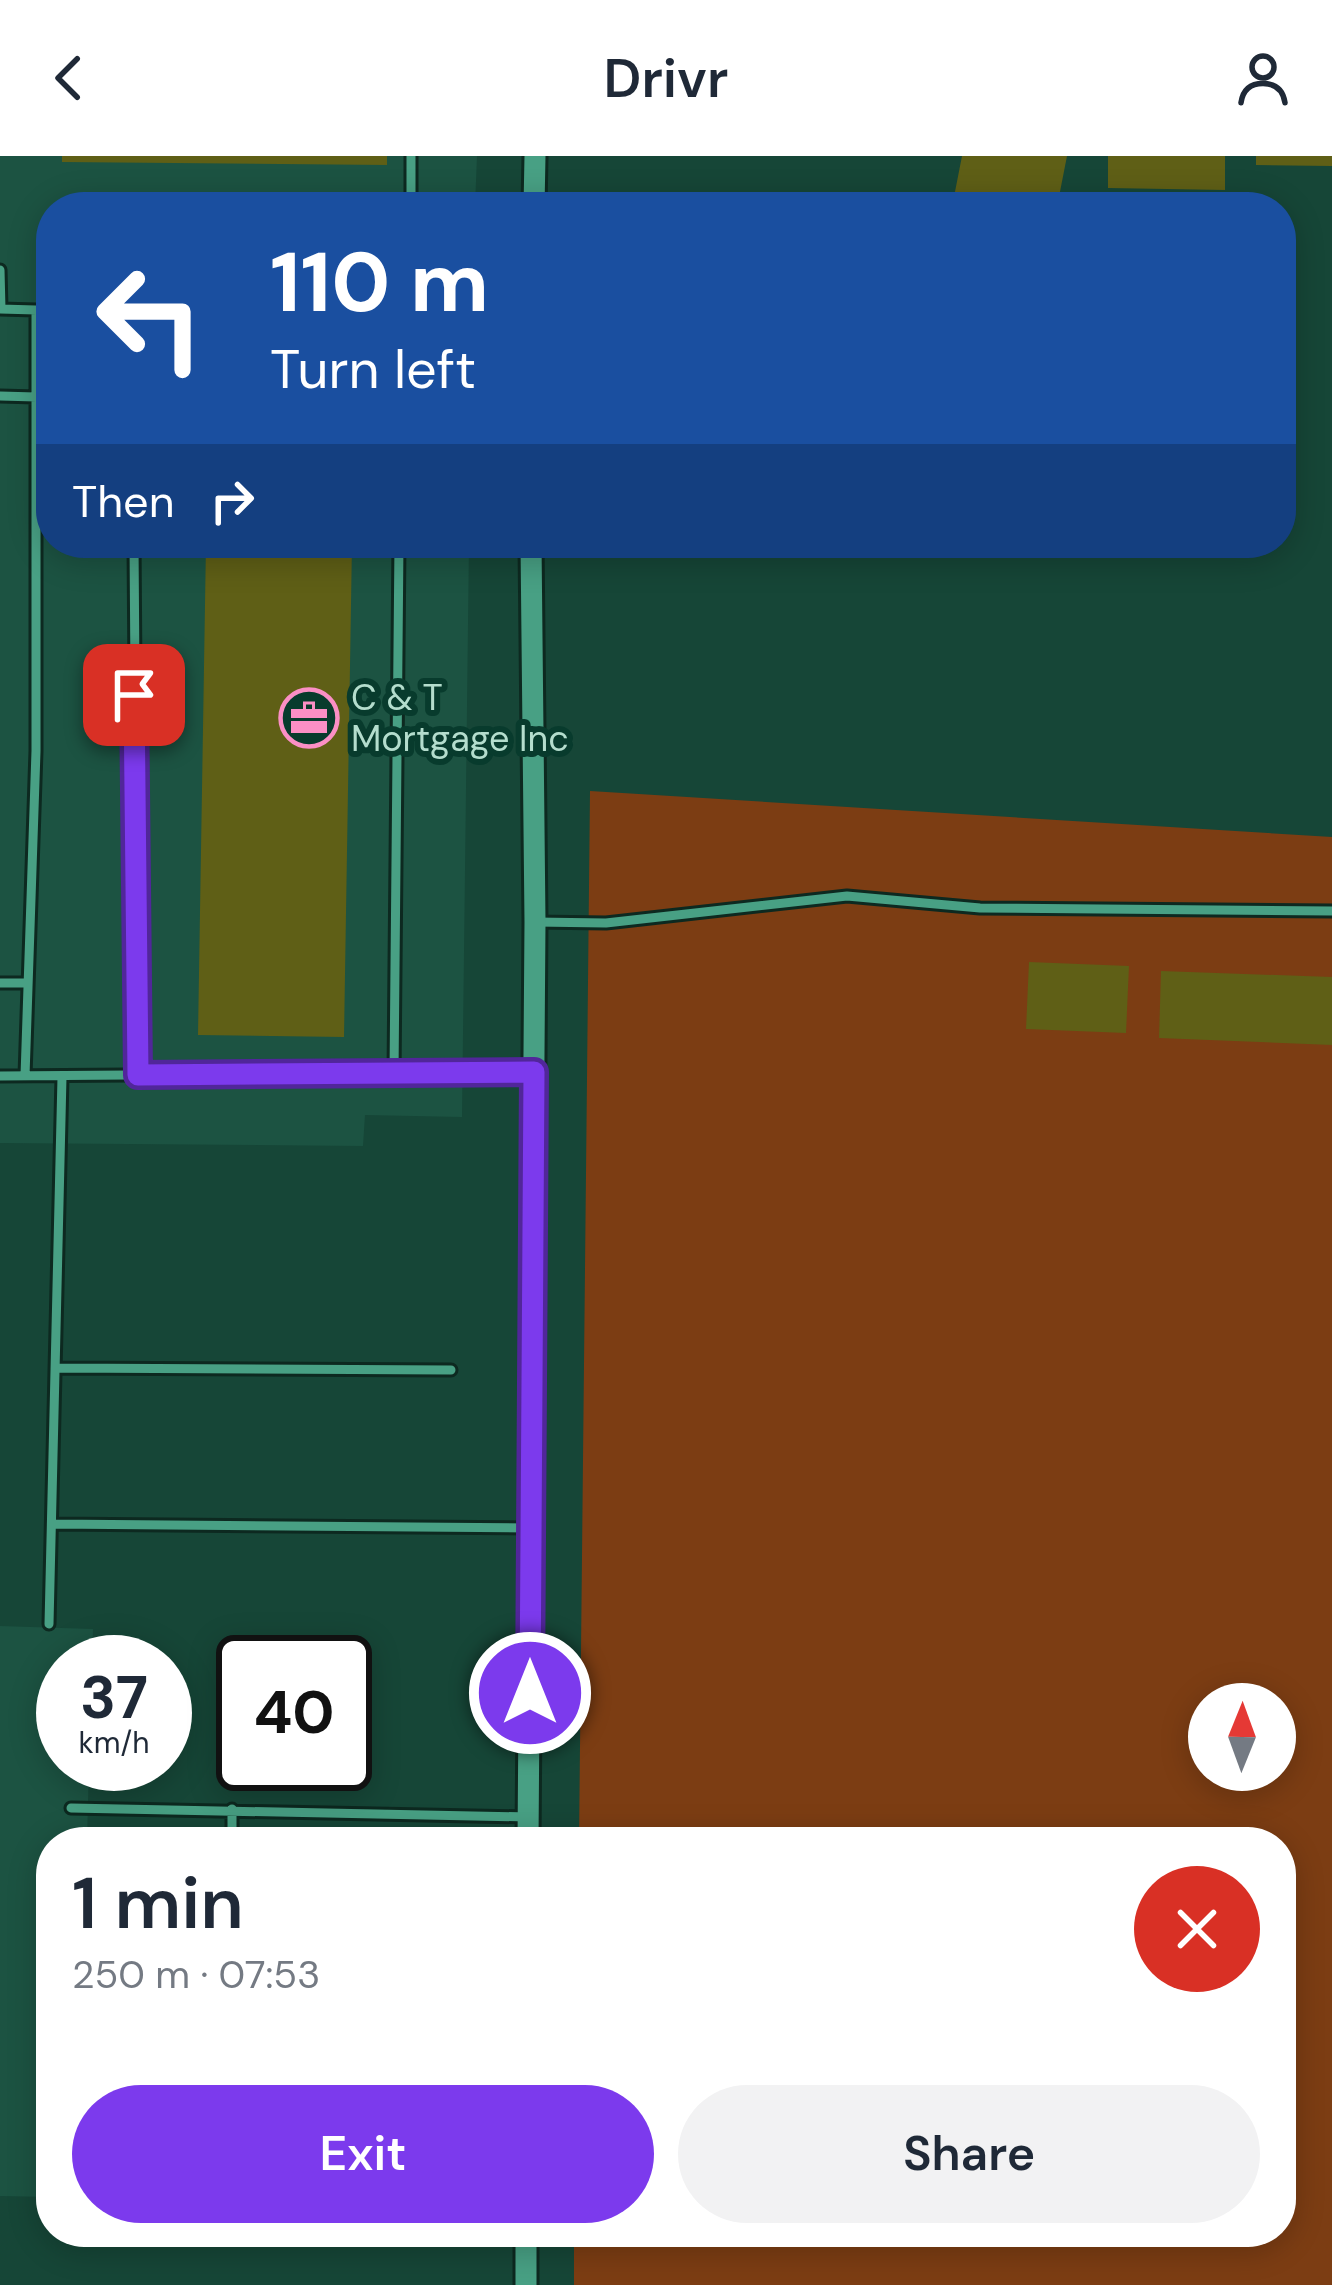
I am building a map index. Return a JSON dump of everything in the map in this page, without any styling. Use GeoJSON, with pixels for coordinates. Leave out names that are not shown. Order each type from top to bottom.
{"type":"FeatureCollection","features":[{"type":"Feature","properties":{"kind":"street"},"geometry":{"type":"LineString","coordinates":[[534,192],[535,156]]}},
{"type":"Feature","properties":{"kind":"street"},"geometry":{"type":"LineString","coordinates":[[529,1827],[535,922],[531,558]]}},
{"type":"Feature","properties":{"kind":"street"},"geometry":{"type":"LineString","coordinates":[[526,2247],[526,2285]]}},
{"type":"Feature","properties":{"kind":"lane"},"geometry":{"type":"LineString","coordinates":[[411,156],[411,192]]}},
{"type":"Feature","properties":{"kind":"lane"},"geometry":{"type":"LineString","coordinates":[[0,270],[0,309],[36,310],[36,751],[26,1076]]}},
{"type":"Feature","properties":{"kind":"lane"},"geometry":{"type":"LineString","coordinates":[[0,396],[36,397]]}},
{"type":"Feature","properties":{"kind":"lane"},"geometry":{"type":"LineString","coordinates":[[134,558],[138,1075]]}},
{"type":"Feature","properties":{"kind":"lane"},"geometry":{"type":"LineString","coordinates":[[394,1074],[399,558]]}},
{"type":"Feature","properties":{"kind":"lane"},"geometry":{"type":"LineString","coordinates":[[535,922],[606,923],[847,896],[980,908],[1332,911]]}},
{"type":"Feature","properties":{"kind":"lane"},"geometry":{"type":"LineString","coordinates":[[0,983],[28,983]]}},
{"type":"Feature","properties":{"kind":"lane"},"geometry":{"type":"LineString","coordinates":[[0,1076],[534,1072]]}},
{"type":"Feature","properties":{"kind":"lane"},"geometry":{"type":"LineString","coordinates":[[49,1624],[62,1077]]}},
{"type":"Feature","properties":{"kind":"lane"},"geometry":{"type":"LineString","coordinates":[[56,1368],[451,1370]]}},
{"type":"Feature","properties":{"kind":"lane"},"geometry":{"type":"LineString","coordinates":[[53,1524],[531,1528]]}},
{"type":"Feature","properties":{"kind":"lane"},"geometry":{"type":"LineString","coordinates":[[71,1808],[529,1817]]}},
{"type":"Feature","properties":{"kind":"lane"},"geometry":{"type":"LineString","coordinates":[[232,1809],[232,1827]]}},
{"type":"Feature","properties":{"kind":"shaded area"},"geometry":{"type":"Polygon","coordinates":[[[0,156],[477,156],[476,192],[36,192],[36,558],[469,558],[462,1117],[365,1115],[363,1146],[0,1143],[0,156]]]}},
{"type":"Feature","properties":{"kind":"shaded area"},"geometry":{"type":"Polygon","coordinates":[[[590,791],[1332,837],[1332,2285],[574,2285],[574,2247],[1296,2247],[1296,1827],[579,1827],[590,791]]]}},
{"type":"Feature","properties":{"kind":"shaded area"},"geometry":{"type":"Polygon","coordinates":[[[0,1626],[93,1629],[93,1635],[36,1635],[36,1791],[88,1791],[87,1827],[36,1827],[36,2197],[0,2196],[0,1626]]]}},
{"type":"Feature","properties":{"kind":"building"},"geometry":{"type":"Polygon","coordinates":[[[62,156],[387,156],[387,165],[62,162],[62,156]]]}},
{"type":"Feature","properties":{"kind":"building"},"geometry":{"type":"Polygon","coordinates":[[[962,156],[1067,156],[1060,192],[955,192],[962,156]]]}},
{"type":"Feature","properties":{"kind":"building"},"geometry":{"type":"Polygon","coordinates":[[[1108,156],[1225,156],[1225,190],[1108,188],[1108,156]]]}},
{"type":"Feature","properties":{"kind":"building"},"geometry":{"type":"Polygon","coordinates":[[[1256,156],[1332,156],[1332,166],[1256,165],[1256,156]]]}},
{"type":"Feature","properties":{"kind":"building"},"geometry":{"type":"Polygon","coordinates":[[[206,558],[352,558],[344,1037],[198,1035],[206,558]]]}},
{"type":"Feature","properties":{"kind":"building"},"geometry":{"type":"Polygon","coordinates":[[[1029,962],[1129,966],[1126,1033],[1026,1029],[1029,962]]]}},
{"type":"Feature","properties":{"kind":"building"},"geometry":{"type":"Polygon","coordinates":[[[1161,971],[1332,977],[1332,1045],[1159,1038],[1161,971]]]}},
{"type":"Feature","properties":{"kind":"place","name":"C & T Mortgage Inc"},"geometry":{"type":"Point","coordinates":[309,718]}},
{"type":"Feature","properties":{"kind":"route"},"geometry":{"type":"LineString","coordinates":[[134,695],[138,1075],[534,1072],[530,1693]]}}]}
